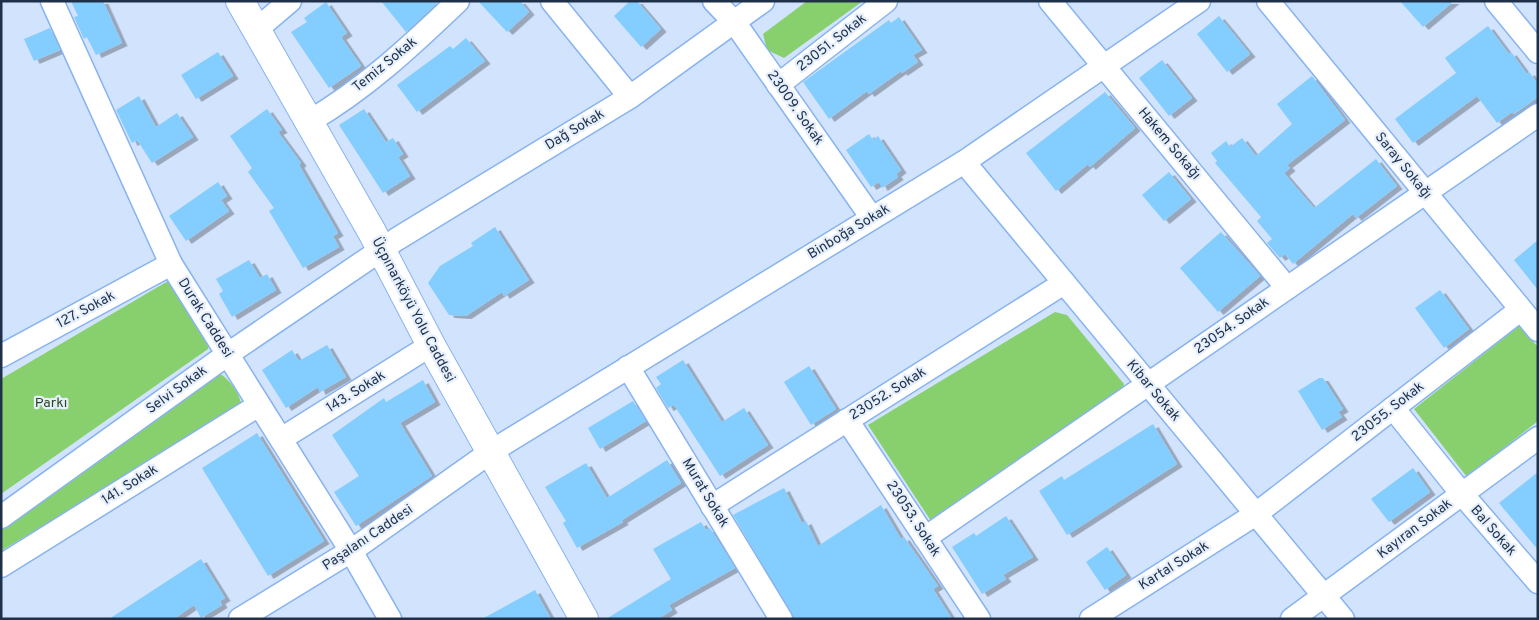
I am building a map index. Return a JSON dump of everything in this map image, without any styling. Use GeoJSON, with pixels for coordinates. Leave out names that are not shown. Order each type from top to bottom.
{"type":"FeatureCollection","features":[{"type":"Feature","properties":{"kind":"main road","name":"Üçpınarköyü Yolu Caddesi"},"geometry":{"type":"LineString","coordinates":[[240,1],[381,250],[431,345],[492,451],[584,619]]}},
{"type":"Feature","properties":{"kind":"street","name":"Durak Caddesi"},"geometry":{"type":"LineString","coordinates":[[52,1],[171,264],[351,551],[390,619]]}},
{"type":"Feature","properties":{"kind":"street"},"geometry":{"type":"LineString","coordinates":[[256,30],[290,1]]}},
{"type":"Feature","properties":{"kind":"street","name":"Temiz Sokak"},"geometry":{"type":"LineString","coordinates":[[308,122],[324,113],[397,59],[458,1]]}},
{"type":"Feature","properties":{"kind":"street"},"geometry":{"type":"LineString","coordinates":[[552,1],[630,97]]}},
{"type":"Feature","properties":{"kind":"street","name":"23009. Sokak"},"geometry":{"type":"LineString","coordinates":[[714,1],[735,23],[872,218]]}},
{"type":"Feature","properties":{"kind":"street","name":"Dağ Sokak"},"geometry":{"type":"LineString","coordinates":[[381,250],[630,97],[763,1]]}},
{"type":"Feature","properties":{"kind":"street","name":"23051. Sokak"},"geometry":{"type":"LineString","coordinates":[[778,85],[886,1]]}},
{"type":"Feature","properties":{"kind":"street","name":"Hakem Sokağı"},"geometry":{"type":"LineString","coordinates":[[1050,1],[1287,288]]}},
{"type":"Feature","properties":{"kind":"street","name":"Binboğa Sokak"},"geometry":{"type":"LineString","coordinates":[[492,451],[964,162],[1199,1]]}},
{"type":"Feature","properties":{"kind":"street","name":"Saray Sokağı"},"geometry":{"type":"LineString","coordinates":[[1268,1],[1538,330]]}},
{"type":"Feature","properties":{"kind":"street"},"geometry":{"type":"LineString","coordinates":[[1496,1],[1538,52]]}},
{"type":"Feature","properties":{"kind":"street","name":"23054. Sokak"},"geometry":{"type":"LineString","coordinates":[[925,538],[1538,115]]}},
{"type":"Feature","properties":{"kind":"street","name":"Kibar Sokak"},"geometry":{"type":"LineString","coordinates":[[964,162],[1343,619]]}},
{"type":"Feature","properties":{"kind":"street","name":"Selvi Sokak"},"geometry":{"type":"LineString","coordinates":[[1,517],[228,354],[381,250]]}},
{"type":"Feature","properties":{"kind":"street","name":"127. Sokak"},"geometry":{"type":"LineString","coordinates":[[1,356],[171,264]]}},
{"type":"Feature","properties":{"kind":"street","name":"23052. Sokak"},"geometry":{"type":"LineString","coordinates":[[712,506],[1064,283]]}},
{"type":"Feature","properties":{"kind":"street","name":"23055. Sokak"},"geometry":{"type":"LineString","coordinates":[[1256,514],[1520,310]]}},
{"type":"Feature","properties":{"kind":"street","name":"143. Sokak"},"geometry":{"type":"LineString","coordinates":[[281,439],[431,345]]}},
{"type":"Feature","properties":{"kind":"street","name":"Murat Sokak"},"geometry":{"type":"LineString","coordinates":[[628,367],[781,619]]}},
{"type":"Feature","properties":{"kind":"street","name":"141. Sokak"},"geometry":{"type":"LineString","coordinates":[[1,566],[260,404]]}},
{"type":"Feature","properties":{"kind":"street","name":"Bal Sokak"},"geometry":{"type":"LineString","coordinates":[[1393,408],[1462,494],[1538,582]]}},
{"type":"Feature","properties":{"kind":"street","name":"23053. Sokak"},"geometry":{"type":"LineString","coordinates":[[848,420],[979,619]]}},
{"type":"Feature","properties":{"kind":"street","name":"Kayıran Sokak"},"geometry":{"type":"LineString","coordinates":[[1292,619],[1538,438]]}},
{"type":"Feature","properties":{"kind":"street","name":"Paşalanı Caddesi"},"geometry":{"type":"LineString","coordinates":[[240,619],[351,551],[492,451]]}},
{"type":"Feature","properties":{"kind":"street","name":"Kartal Sokak"},"geometry":{"type":"LineString","coordinates":[[1091,619],[1256,514]]}},
{"type":"Feature","properties":{"kind":"green space"},"geometry":{"type":"Polygon","coordinates":[[[807,1],[863,1],[784,58],[767,50],[763,34],[807,1]]]}},
{"type":"Feature","properties":{"kind":"green space","name":"Parkı"},"geometry":{"type":"Polygon","coordinates":[[[168,281],[172,282],[209,344],[208,349],[1,494],[1,379],[168,281]]]}},
{"type":"Feature","properties":{"kind":"green space"},"geometry":{"type":"Polygon","coordinates":[[[1055,312],[1067,315],[1124,384],[1122,394],[933,524],[868,425],[1055,312]]]}},
{"type":"Feature","properties":{"kind":"green space"},"geometry":{"type":"Polygon","coordinates":[[[1519,326],[1538,347],[1538,421],[1467,477],[1414,409],[1519,326]]]}},
{"type":"Feature","properties":{"kind":"green space"},"geometry":{"type":"Polygon","coordinates":[[[219,373],[230,382],[238,394],[241,403],[235,411],[1,551],[1,527],[219,373]]]}},
{"type":"Feature","properties":{"kind":"building"},"geometry":{"type":"Polygon","coordinates":[[[71,1],[103,1],[122,43],[96,55],[87,37],[84,39],[74,17],[78,16],[71,1]]]}},
{"type":"Feature","properties":{"kind":"building"},"geometry":{"type":"Polygon","coordinates":[[[381,1],[439,1],[406,32],[381,1]]]}},
{"type":"Feature","properties":{"kind":"building"},"geometry":{"type":"Polygon","coordinates":[[[478,1],[520,1],[529,12],[507,32],[478,1]]]}},
{"type":"Feature","properties":{"kind":"building"},"geometry":{"type":"Polygon","coordinates":[[[630,1],[637,1],[661,29],[641,47],[614,16],[630,1]]]}},
{"type":"Feature","properties":{"kind":"building"},"geometry":{"type":"Polygon","coordinates":[[[1400,1],[1454,1],[1423,27],[1400,1]]]}},
{"type":"Feature","properties":{"kind":"building"},"geometry":{"type":"Polygon","coordinates":[[[326,2],[347,33],[341,37],[361,66],[329,88],[291,32],[307,22],[304,18],[326,2]]]}},
{"type":"Feature","properties":{"kind":"building"},"geometry":{"type":"Polygon","coordinates":[[[1219,16],[1250,54],[1227,72],[1197,34],[1219,16]]]}},
{"type":"Feature","properties":{"kind":"building"},"geometry":{"type":"Polygon","coordinates":[[[899,17],[922,50],[913,55],[918,62],[902,73],[901,71],[869,94],[867,91],[829,119],[803,82],[889,20],[891,23],[899,17]]]}},
{"type":"Feature","properties":{"kind":"building"},"geometry":{"type":"Polygon","coordinates":[[[1488,26],[1509,54],[1511,52],[1527,74],[1529,72],[1538,84],[1538,97],[1514,114],[1512,112],[1497,123],[1477,96],[1413,143],[1395,119],[1456,73],[1445,58],[1488,26]]]}},
{"type":"Feature","properties":{"kind":"building"},"geometry":{"type":"Polygon","coordinates":[[[50,28],[60,50],[34,61],[24,39],[50,28]]]}},
{"type":"Feature","properties":{"kind":"building"},"geometry":{"type":"Polygon","coordinates":[[[466,38],[485,61],[417,112],[397,85],[450,46],[453,49],[466,38]]]}},
{"type":"Feature","properties":{"kind":"building"},"geometry":{"type":"Polygon","coordinates":[[[218,52],[233,76],[196,99],[181,75],[218,52]]]}},
{"type":"Feature","properties":{"kind":"building"},"geometry":{"type":"Polygon","coordinates":[[[1162,60],[1192,98],[1169,116],[1139,78],[1162,60]]]}},
{"type":"Feature","properties":{"kind":"building"},"geometry":{"type":"Polygon","coordinates":[[[1312,76],[1345,120],[1287,165],[1290,168],[1284,173],[1314,208],[1376,159],[1397,186],[1356,218],[1353,214],[1293,264],[1285,254],[1280,258],[1267,243],[1272,239],[1257,221],[1261,217],[1215,163],[1217,161],[1211,153],[1226,141],[1230,147],[1242,138],[1256,156],[1292,124],[1277,104],[1312,76]]]}},
{"type":"Feature","properties":{"kind":"building"},"geometry":{"type":"Polygon","coordinates":[[[1105,92],[1135,128],[1090,167],[1088,164],[1056,191],[1026,153],[1105,92]]]}},
{"type":"Feature","properties":{"kind":"building"},"geometry":{"type":"Polygon","coordinates":[[[139,96],[156,127],[177,113],[193,137],[152,163],[137,140],[132,143],[116,110],[139,96]]]}},
{"type":"Feature","properties":{"kind":"building"},"geometry":{"type":"Polygon","coordinates":[[[267,109],[282,130],[278,132],[301,163],[299,165],[338,233],[333,236],[339,247],[303,268],[269,211],[274,208],[248,172],[252,168],[230,136],[267,109]]]}},
{"type":"Feature","properties":{"kind":"building"},"geometry":{"type":"Polygon","coordinates":[[[364,109],[386,142],[393,138],[403,154],[398,157],[410,176],[383,193],[339,125],[364,109]]]}},
{"type":"Feature","properties":{"kind":"building"},"geometry":{"type":"Polygon","coordinates":[[[869,134],[873,140],[878,136],[901,170],[896,174],[898,177],[882,188],[879,182],[871,187],[846,150],[869,134]]]}},
{"type":"Feature","properties":{"kind":"building"},"geometry":{"type":"Polygon","coordinates":[[[1169,172],[1191,199],[1164,221],[1142,195],[1169,172]]]}},
{"type":"Feature","properties":{"kind":"building"},"geometry":{"type":"Polygon","coordinates":[[[218,182],[227,196],[221,200],[229,211],[186,241],[169,216],[218,182]]]}},
{"type":"Feature","properties":{"kind":"building"},"geometry":{"type":"Polygon","coordinates":[[[495,227],[529,280],[504,296],[502,292],[466,316],[449,315],[428,283],[440,266],[473,246],[471,243],[495,227]]]}},
{"type":"Feature","properties":{"kind":"building"},"geometry":{"type":"Polygon","coordinates":[[[1221,232],[1260,276],[1218,312],[1180,268],[1221,232]]]}},
{"type":"Feature","properties":{"kind":"building"},"geometry":{"type":"Polygon","coordinates":[[[1538,240],[1538,290],[1514,260],[1538,240]]]}},
{"type":"Feature","properties":{"kind":"building"},"geometry":{"type":"Polygon","coordinates":[[[249,260],[260,278],[267,274],[276,290],[232,317],[219,294],[223,291],[216,279],[249,260]]]}},
{"type":"Feature","properties":{"kind":"building"},"geometry":{"type":"Polygon","coordinates":[[[1440,290],[1469,329],[1444,348],[1415,308],[1440,290]]]}},
{"type":"Feature","properties":{"kind":"building"},"geometry":{"type":"Polygon","coordinates":[[[327,345],[346,377],[320,392],[318,387],[286,408],[262,370],[292,350],[299,361],[327,345]]]}},
{"type":"Feature","properties":{"kind":"building"},"geometry":{"type":"Polygon","coordinates":[[[683,360],[722,422],[744,408],[768,445],[720,476],[674,405],[668,408],[656,388],[661,384],[656,377],[683,360]]]}},
{"type":"Feature","properties":{"kind":"building"},"geometry":{"type":"Polygon","coordinates":[[[809,366],[836,409],[811,425],[784,382],[809,366]]]}},
{"type":"Feature","properties":{"kind":"building"},"geometry":{"type":"Polygon","coordinates":[[[1319,378],[1323,378],[1343,409],[1338,412],[1342,417],[1322,430],[1298,391],[1319,378]]]}},
{"type":"Feature","properties":{"kind":"building"},"geometry":{"type":"Polygon","coordinates":[[[423,380],[435,402],[400,423],[432,476],[356,526],[334,492],[359,476],[332,435],[384,398],[386,402],[423,380]]]}},
{"type":"Feature","properties":{"kind":"building"},"geometry":{"type":"Polygon","coordinates":[[[633,401],[646,421],[600,449],[588,428],[633,401]]]}},
{"type":"Feature","properties":{"kind":"building"},"geometry":{"type":"Polygon","coordinates":[[[1153,424],[1177,464],[1067,535],[1039,491],[1062,476],[1064,480],[1153,424]]]}},
{"type":"Feature","properties":{"kind":"building"},"geometry":{"type":"Polygon","coordinates":[[[257,433],[324,541],[268,576],[202,468],[257,433]]]}},
{"type":"Feature","properties":{"kind":"building"},"geometry":{"type":"Polygon","coordinates":[[[667,460],[681,483],[622,520],[623,522],[577,548],[563,523],[566,521],[545,487],[586,463],[607,498],[667,460]]]}},
{"type":"Feature","properties":{"kind":"building"},"geometry":{"type":"Polygon","coordinates":[[[1413,468],[1430,492],[1389,522],[1371,499],[1413,468]]]}},
{"type":"Feature","properties":{"kind":"building"},"geometry":{"type":"Polygon","coordinates":[[[1538,472],[1538,550],[1499,503],[1538,472]]]}},
{"type":"Feature","properties":{"kind":"building"},"geometry":{"type":"Polygon","coordinates":[[[784,488],[802,523],[806,521],[818,546],[881,505],[901,539],[904,537],[938,586],[933,589],[952,619],[794,619],[733,515],[784,488]]]}},
{"type":"Feature","properties":{"kind":"building"},"geometry":{"type":"Polygon","coordinates":[[[1006,516],[1033,557],[1003,575],[1006,579],[982,594],[952,547],[974,533],[976,536],[1006,516]]]}},
{"type":"Feature","properties":{"kind":"building"},"geometry":{"type":"Polygon","coordinates":[[[701,522],[706,530],[710,528],[735,568],[669,605],[672,610],[658,619],[606,619],[671,579],[653,549],[701,522]]]}},
{"type":"Feature","properties":{"kind":"building"},"geometry":{"type":"Polygon","coordinates":[[[1107,547],[1126,575],[1105,590],[1086,562],[1107,547]]]}},
{"type":"Feature","properties":{"kind":"building"},"geometry":{"type":"Polygon","coordinates":[[[201,559],[225,598],[220,601],[222,605],[201,618],[194,605],[174,619],[109,619],[201,559]]]}},
{"type":"Feature","properties":{"kind":"building"},"geometry":{"type":"Polygon","coordinates":[[[535,590],[551,619],[482,619],[535,590]]]}}]}
